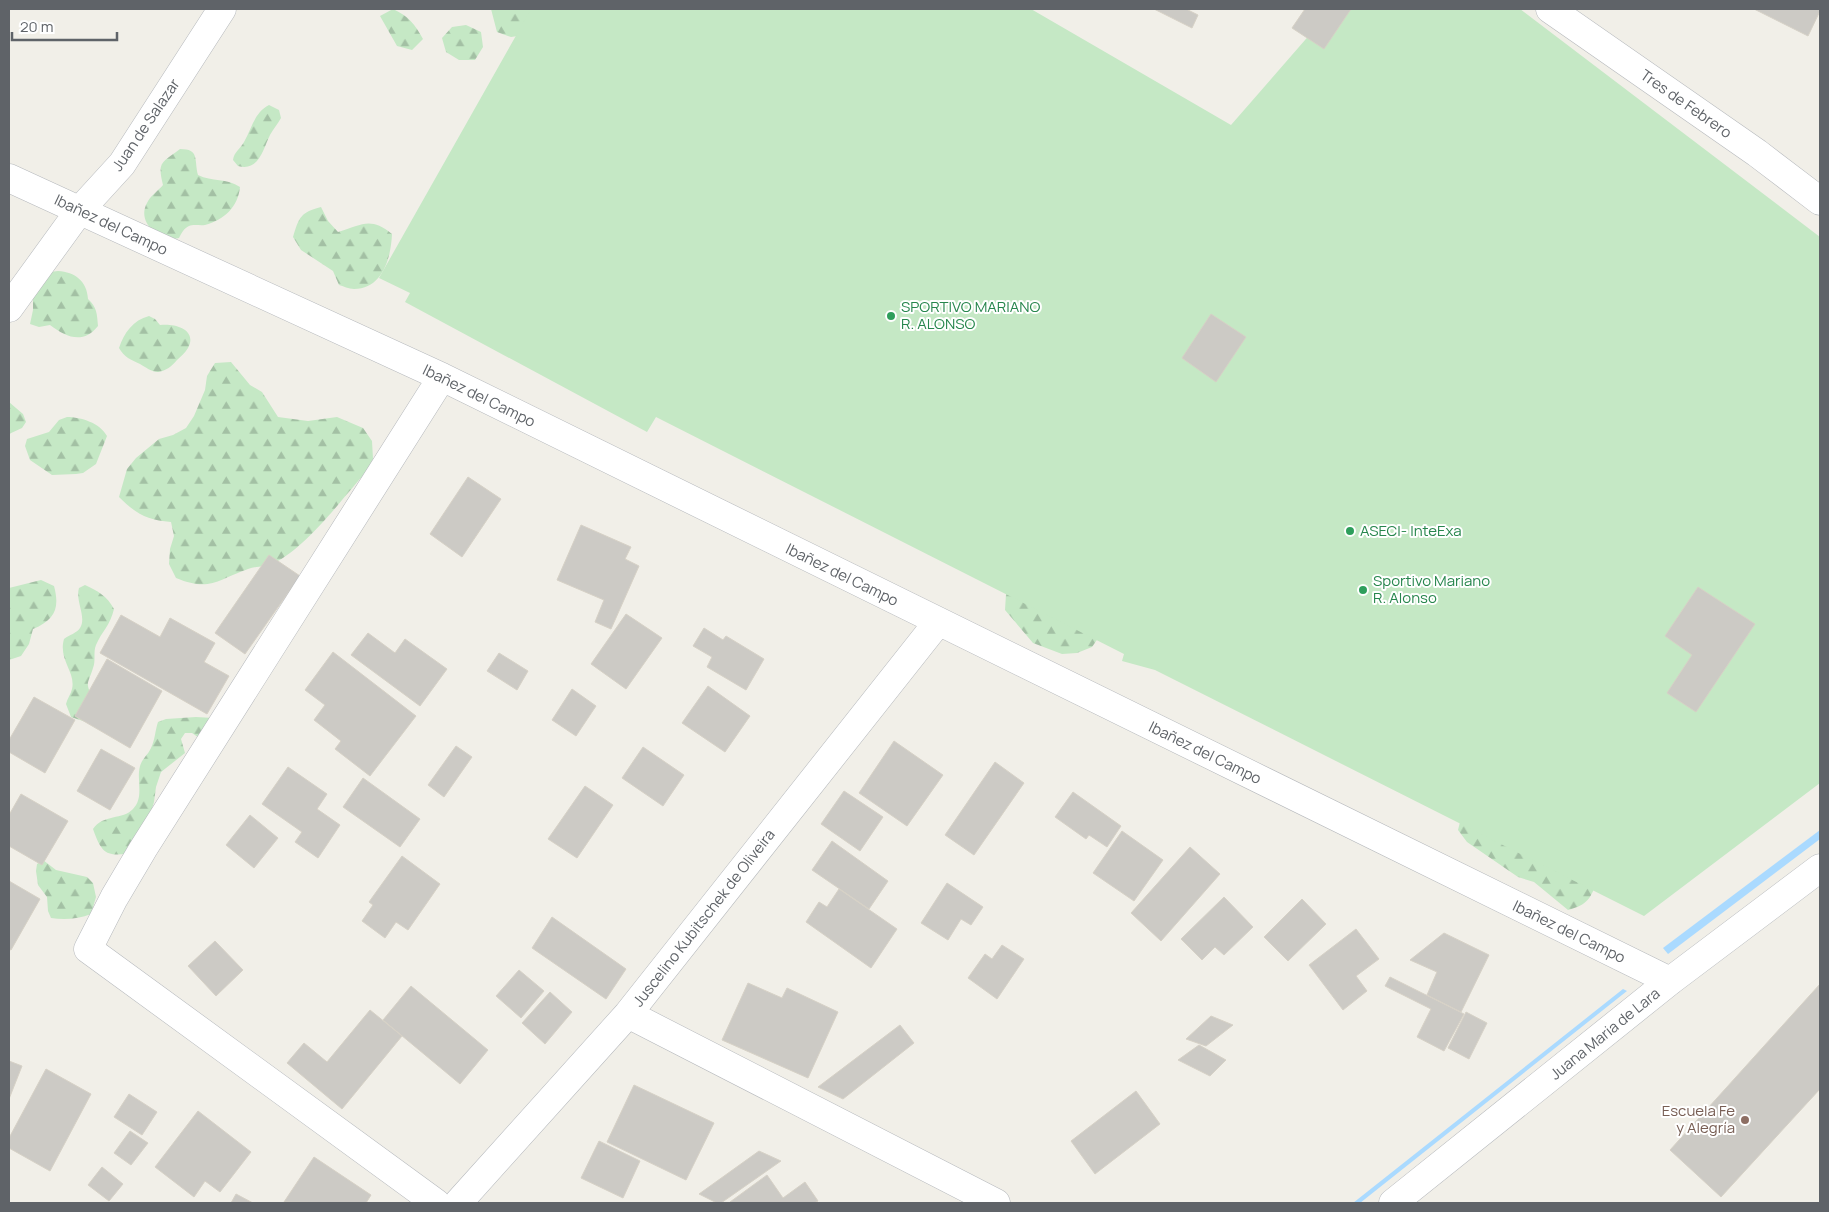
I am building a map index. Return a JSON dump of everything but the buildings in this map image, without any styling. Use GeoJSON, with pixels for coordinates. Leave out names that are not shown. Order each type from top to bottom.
{"type":"FeatureCollection","features":[{"type":"Feature","properties":{"kind":"street","name":"Juan de Salazar"},"geometry":{"type":"LineString","coordinates":[[9,308],[80,210],[122,164],[222,9]]}},
{"type":"Feature","properties":{"kind":"street","name":"Tres de Febrero"},"geometry":{"type":"LineString","coordinates":[[1550,9],[1756,153],[1820,201]]}},
{"type":"Feature","properties":{"kind":"street","name":"Ibañez del Campo"},"geometry":{"type":"LineString","coordinates":[[9,178],[442,377],[1670,981]]}},
{"type":"Feature","properties":{"kind":"street"},"geometry":{"type":"LineString","coordinates":[[436,1203],[88,949],[114,898],[143,849],[442,377]]}},
{"type":"Feature","properties":{"kind":"street","name":"Juscelino Kubitschek de Oliveira"},"geometry":{"type":"LineString","coordinates":[[458,1203],[628,1014],[938,622]]}},
{"type":"Feature","properties":{"kind":"street","name":"Juana Maria de Lara"},"geometry":{"type":"LineString","coordinates":[[1393,1203],[1670,981],[1820,868]]}},
{"type":"Feature","properties":{"kind":"street"},"geometry":{"type":"LineString","coordinates":[[628,1014],[996,1203]]}},
{"type":"Feature","properties":{"kind":"green space"},"geometry":{"type":"Polygon","coordinates":[[[393,9],[411,21],[423,39],[412,50],[397,46],[380,16],[393,9]]]}},
{"type":"Feature","properties":{"kind":"green space"},"geometry":{"type":"Polygon","coordinates":[[[491,9],[544,9],[525,35],[511,37],[497,32],[491,9]]]}},
{"type":"Feature","properties":{"kind":"green space","name":"ASECI- InteExa"},"geometry":{"type":"Polygon","coordinates":[[[531,9],[1031,9],[1231,125],[1332,9],[1520,9],[1820,237],[1820,783],[1644,916],[1155,670],[1122,661],[1124,654],[656,417],[647,432],[405,302],[410,293],[379,278],[531,9]]]}},
{"type":"Feature","properties":{"kind":"green space"},"geometry":{"type":"Polygon","coordinates":[[[466,25],[481,32],[483,47],[475,60],[459,60],[446,52],[442,38],[452,27],[466,25]]]}},
{"type":"Feature","properties":{"kind":"green space"},"geometry":{"type":"Polygon","coordinates":[[[269,105],[279,110],[281,118],[256,163],[245,167],[238,166],[233,160],[235,155],[260,112],[269,105]]]}},
{"type":"Feature","properties":{"kind":"green space"},"geometry":{"type":"Polygon","coordinates":[[[180,149],[193,153],[198,175],[235,184],[240,187],[239,194],[229,212],[218,220],[205,225],[189,226],[179,238],[164,237],[152,230],[147,224],[144,210],[150,198],[163,185],[162,163],[180,149]]]}},
{"type":"Feature","properties":{"kind":"green space"},"geometry":{"type":"Polygon","coordinates":[[[321,207],[328,221],[338,232],[360,225],[372,224],[384,228],[392,234],[387,262],[379,278],[372,284],[364,288],[354,289],[339,285],[333,271],[301,250],[293,237],[299,220],[305,213],[321,207]]]}},
{"type":"Feature","properties":{"kind":"green space"},"geometry":{"type":"Polygon","coordinates":[[[50,272],[70,273],[83,282],[88,299],[95,308],[98,326],[86,336],[68,336],[50,325],[39,327],[30,324],[33,310],[33,286],[50,272]]]}},
{"type":"Feature","properties":{"kind":"green space"},"geometry":{"type":"Polygon","coordinates":[[[149,316],[160,325],[178,326],[190,336],[188,348],[164,371],[151,370],[131,360],[119,348],[130,328],[138,321],[149,316]]]}},
{"type":"Feature","properties":{"kind":"green space"},"geometry":{"type":"Polygon","coordinates":[[[231,362],[250,385],[262,392],[278,417],[308,421],[337,417],[363,428],[372,441],[373,459],[366,472],[323,522],[286,556],[274,563],[248,569],[213,583],[197,584],[176,578],[169,564],[170,549],[174,536],[171,522],[148,518],[131,508],[119,497],[127,469],[136,458],[159,439],[173,435],[186,428],[194,416],[205,390],[207,376],[215,363],[231,362]]]}},
{"type":"Feature","properties":{"kind":"green space"},"geometry":{"type":"Polygon","coordinates":[[[9,402],[23,414],[26,422],[22,428],[9,434],[9,402]]]}},
{"type":"Feature","properties":{"kind":"green space"},"geometry":{"type":"Polygon","coordinates":[[[67,417],[78,418],[95,424],[107,436],[96,464],[83,473],[52,475],[30,460],[25,446],[27,439],[49,432],[59,420],[67,417]]]}},
{"type":"Feature","properties":{"kind":"green space"},"geometry":{"type":"Polygon","coordinates":[[[41,580],[54,586],[56,607],[54,612],[46,622],[33,629],[29,644],[21,656],[9,660],[9,588],[41,580]]]}},
{"type":"Feature","properties":{"kind":"green space"},"geometry":{"type":"Polygon","coordinates":[[[1010,581],[1101,634],[1092,647],[1077,653],[1062,654],[1033,643],[1005,610],[1006,594],[1010,581]]]}},
{"type":"Feature","properties":{"kind":"green space"},"geometry":{"type":"Polygon","coordinates":[[[85,585],[102,594],[114,609],[95,648],[94,665],[88,682],[94,701],[89,723],[71,717],[66,704],[73,683],[63,653],[64,639],[77,631],[82,624],[78,593],[79,588],[85,585]]]}},
{"type":"Feature","properties":{"kind":"green space"},"geometry":{"type":"Polygon","coordinates":[[[213,718],[234,728],[231,736],[219,744],[205,742],[192,733],[185,733],[181,739],[185,753],[161,772],[141,846],[136,853],[107,853],[100,845],[93,829],[102,821],[124,815],[136,805],[139,796],[140,768],[152,745],[158,722],[166,719],[213,718]]]}},
{"type":"Feature","properties":{"kind":"green space"},"geometry":{"type":"Polygon","coordinates":[[[1462,814],[1598,879],[1591,896],[1585,903],[1568,910],[1534,882],[1518,877],[1467,842],[1458,830],[1462,814]]]}},
{"type":"Feature","properties":{"kind":"green space"},"geometry":{"type":"Polygon","coordinates":[[[43,860],[56,870],[87,877],[93,883],[96,897],[91,914],[71,919],[51,918],[48,911],[47,897],[38,885],[36,871],[37,864],[43,860]]]}},
{"type":"Feature","properties":{"kind":"water"},"geometry":{"type":"Polygon","coordinates":[[[1820,830],[1820,839],[1668,954],[1663,948],[1820,830]]]}},
{"type":"Feature","properties":{"kind":"water"},"geometry":{"type":"Polygon","coordinates":[[[1623,989],[1627,991],[1360,1203],[1353,1203],[1623,989]]]}},
{"type":"Feature","properties":{"kind":"place","name":"SPORTIVO MARIANO R. ALONSO"},"geometry":{"type":"Point","coordinates":[891,316]}},
{"type":"Feature","properties":{"kind":"place","name":"ASECI- InteExa"},"geometry":{"type":"Point","coordinates":[1350,531]}},
{"type":"Feature","properties":{"kind":"place","name":"Sportivo Mariano R. Alonso"},"geometry":{"type":"Point","coordinates":[1363,590]}},
{"type":"Feature","properties":{"kind":"place","name":"Escuela Fe y Alegría"},"geometry":{"type":"Point","coordinates":[1745,1120]}}]}
